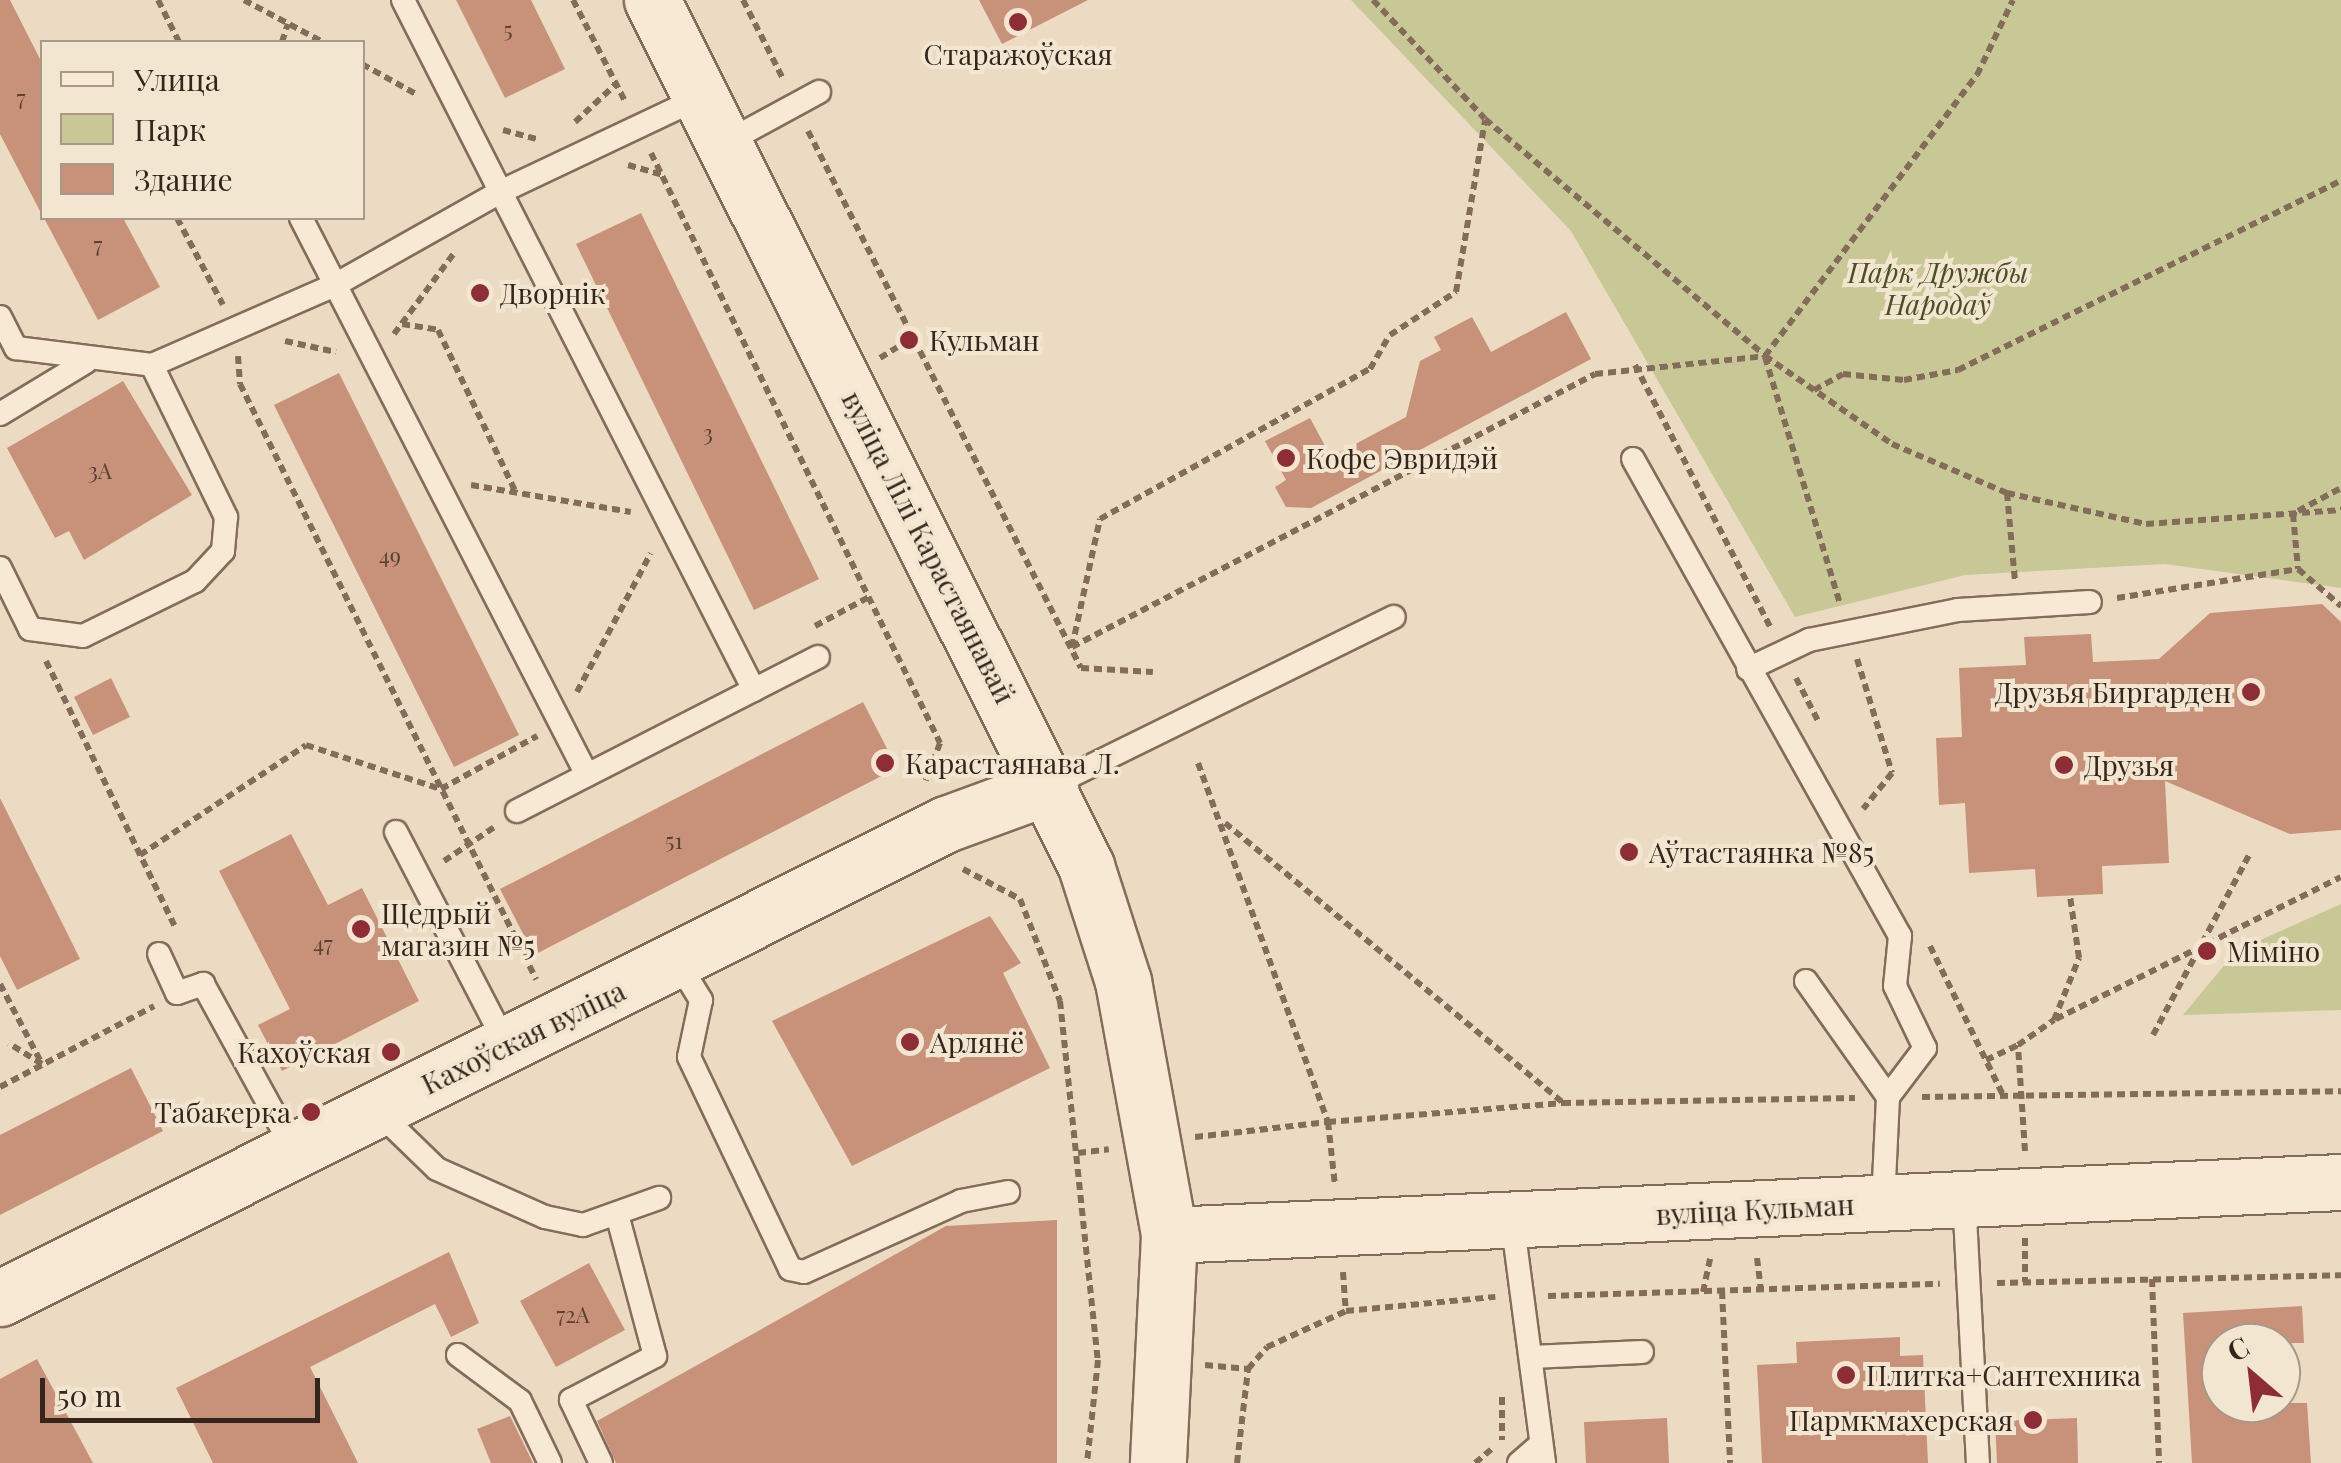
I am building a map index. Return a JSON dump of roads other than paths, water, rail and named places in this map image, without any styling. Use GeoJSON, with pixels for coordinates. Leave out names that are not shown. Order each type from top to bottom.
{"type":"FeatureCollection","features":[{"type":"Feature","properties":{"kind":"main road","name":"вуліца Лілі Карастаянавай"},"geometry":{"type":"LineString","coordinates":[[652,0],[1050,786],[1123,981],[1169,1234],[1158,1463]]}},
{"type":"Feature","properties":{"kind":"main road","name":"Кахоўская вуліца"},"geometry":{"type":"LineString","coordinates":[[0,1298],[375,1109],[507,1048],[946,824],[1050,786]]}},
{"type":"Feature","properties":{"kind":"main road","name":"вуліца Кульман"},"geometry":{"type":"LineString","coordinates":[[1169,1234],[2341,1182]]}},
{"type":"Feature","properties":{"kind":"lane"},"geometry":{"type":"LineString","coordinates":[[403,0],[754,690]]}},
{"type":"Feature","properties":{"kind":"lane"},"geometry":{"type":"LineString","coordinates":[[0,317],[16,348],[86,362],[152,365],[335,285],[500,192],[638,127],[713,120],[796,105],[819,92]]}},
{"type":"Feature","properties":{"kind":"lane"},"geometry":{"type":"LineString","coordinates":[[302,220],[587,775]]}},
{"type":"Feature","properties":{"kind":"lane"},"geometry":{"type":"LineString","coordinates":[[0,414],[86,362]]}},
{"type":"Feature","properties":{"kind":"lane"},"geometry":{"type":"LineString","coordinates":[[0,568],[30,629],[83,636],[195,581],[223,551],[226,517],[152,365]]}},
{"type":"Feature","properties":{"kind":"lane"},"geometry":{"type":"LineString","coordinates":[[1633,459],[1900,936],[1894,986],[1925,1048],[1888,1097],[1883,1202]]}},
{"type":"Feature","properties":{"kind":"lane"},"geometry":{"type":"LineString","coordinates":[[1748,669],[1783,652],[1849,632],[2018,606],[2090,602]]}},
{"type":"Feature","properties":{"kind":"lane"},"geometry":{"type":"LineString","coordinates":[[1050,786],[1394,617]]}},
{"type":"Feature","properties":{"kind":"lane"},"geometry":{"type":"LineString","coordinates":[[517,811],[818,657]]}},
{"type":"Feature","properties":{"kind":"lane"},"geometry":{"type":"LineString","coordinates":[[396,832],[507,1048]]}},
{"type":"Feature","properties":{"kind":"lane"},"geometry":{"type":"LineString","coordinates":[[159,954],[177,993],[202,984],[294,1150]]}},
{"type":"Feature","properties":{"kind":"lane"},"geometry":{"type":"LineString","coordinates":[[678,961],[701,1000],[689,1057],[790,1269],[804,1272],[962,1200],[1008,1192]]}},
{"type":"Feature","properties":{"kind":"lane"},"geometry":{"type":"LineString","coordinates":[[1806,982],[1888,1097]]}},
{"type":"Feature","properties":{"kind":"lane"},"geometry":{"type":"LineString","coordinates":[[375,1109],[436,1169],[545,1217],[583,1225],[618,1218],[659,1198]]}},
{"type":"Feature","properties":{"kind":"lane"},"geometry":{"type":"LineString","coordinates":[[1964,1197],[1972,1283],[1978,1463]]}},
{"type":"Feature","properties":{"kind":"lane"},"geometry":{"type":"LineString","coordinates":[[602,1463],[571,1400],[656,1356],[618,1218]]}},
{"type":"Feature","properties":{"kind":"lane"},"geometry":{"type":"LineString","coordinates":[[1512,1220],[1512,1297],[1530,1357],[1542,1454],[1518,1463]]}},
{"type":"Feature","properties":{"kind":"lane"},"geometry":{"type":"LineString","coordinates":[[1530,1357],[1642,1352]]}},
{"type":"Feature","properties":{"kind":"lane"},"geometry":{"type":"LineString","coordinates":[[458,1354],[520,1401],[550,1463]]}},
{"type":"Feature","properties":{"kind":"place","name":"Старажоўская"},"geometry":{"type":"Point","coordinates":[1018,22]}},
{"type":"Feature","properties":{"kind":"place","name":"Дворнік"},"geometry":{"type":"Point","coordinates":[480,293]}},
{"type":"Feature","properties":{"kind":"place","name":"Кульман"},"geometry":{"type":"Point","coordinates":[909,340]}},
{"type":"Feature","properties":{"kind":"place","name":"Кофе Эвридэй"},"geometry":{"type":"Point","coordinates":[1286,458]}},
{"type":"Feature","properties":{"kind":"place","name":"Друзья Биргарден"},"geometry":{"type":"Point","coordinates":[2251,692]}},
{"type":"Feature","properties":{"kind":"place","name":"Карастаянава Л."},"geometry":{"type":"Point","coordinates":[885,763]}},
{"type":"Feature","properties":{"kind":"place","name":"Друзья"},"geometry":{"type":"Point","coordinates":[2064,765]}},
{"type":"Feature","properties":{"kind":"place","name":"Аўтастаянка №85"},"geometry":{"type":"Point","coordinates":[1629,852]}},
{"type":"Feature","properties":{"kind":"place","name":"Щедрый магазин №5"},"geometry":{"type":"Point","coordinates":[361,929]}},
{"type":"Feature","properties":{"kind":"place","name":"Міміно"},"geometry":{"type":"Point","coordinates":[2207,951]}},
{"type":"Feature","properties":{"kind":"place","name":"Арлянё"},"geometry":{"type":"Point","coordinates":[910,1042]}},
{"type":"Feature","properties":{"kind":"place","name":"Кахоўская"},"geometry":{"type":"Point","coordinates":[391,1052]}},
{"type":"Feature","properties":{"kind":"place","name":"Табакерка"},"geometry":{"type":"Point","coordinates":[311,1112]}},
{"type":"Feature","properties":{"kind":"place","name":"Плитка+Сантехника"},"geometry":{"type":"Point","coordinates":[1846,1375]}},
{"type":"Feature","properties":{"kind":"place","name":"Пармкмахерская"},"geometry":{"type":"Point","coordinates":[2033,1420]}},
{"type":"Feature","properties":{"kind":"park label","name":"Парк Дружбы Народаў"},"geometry":{"type":"Point","coordinates":[1938,288]}}]}
